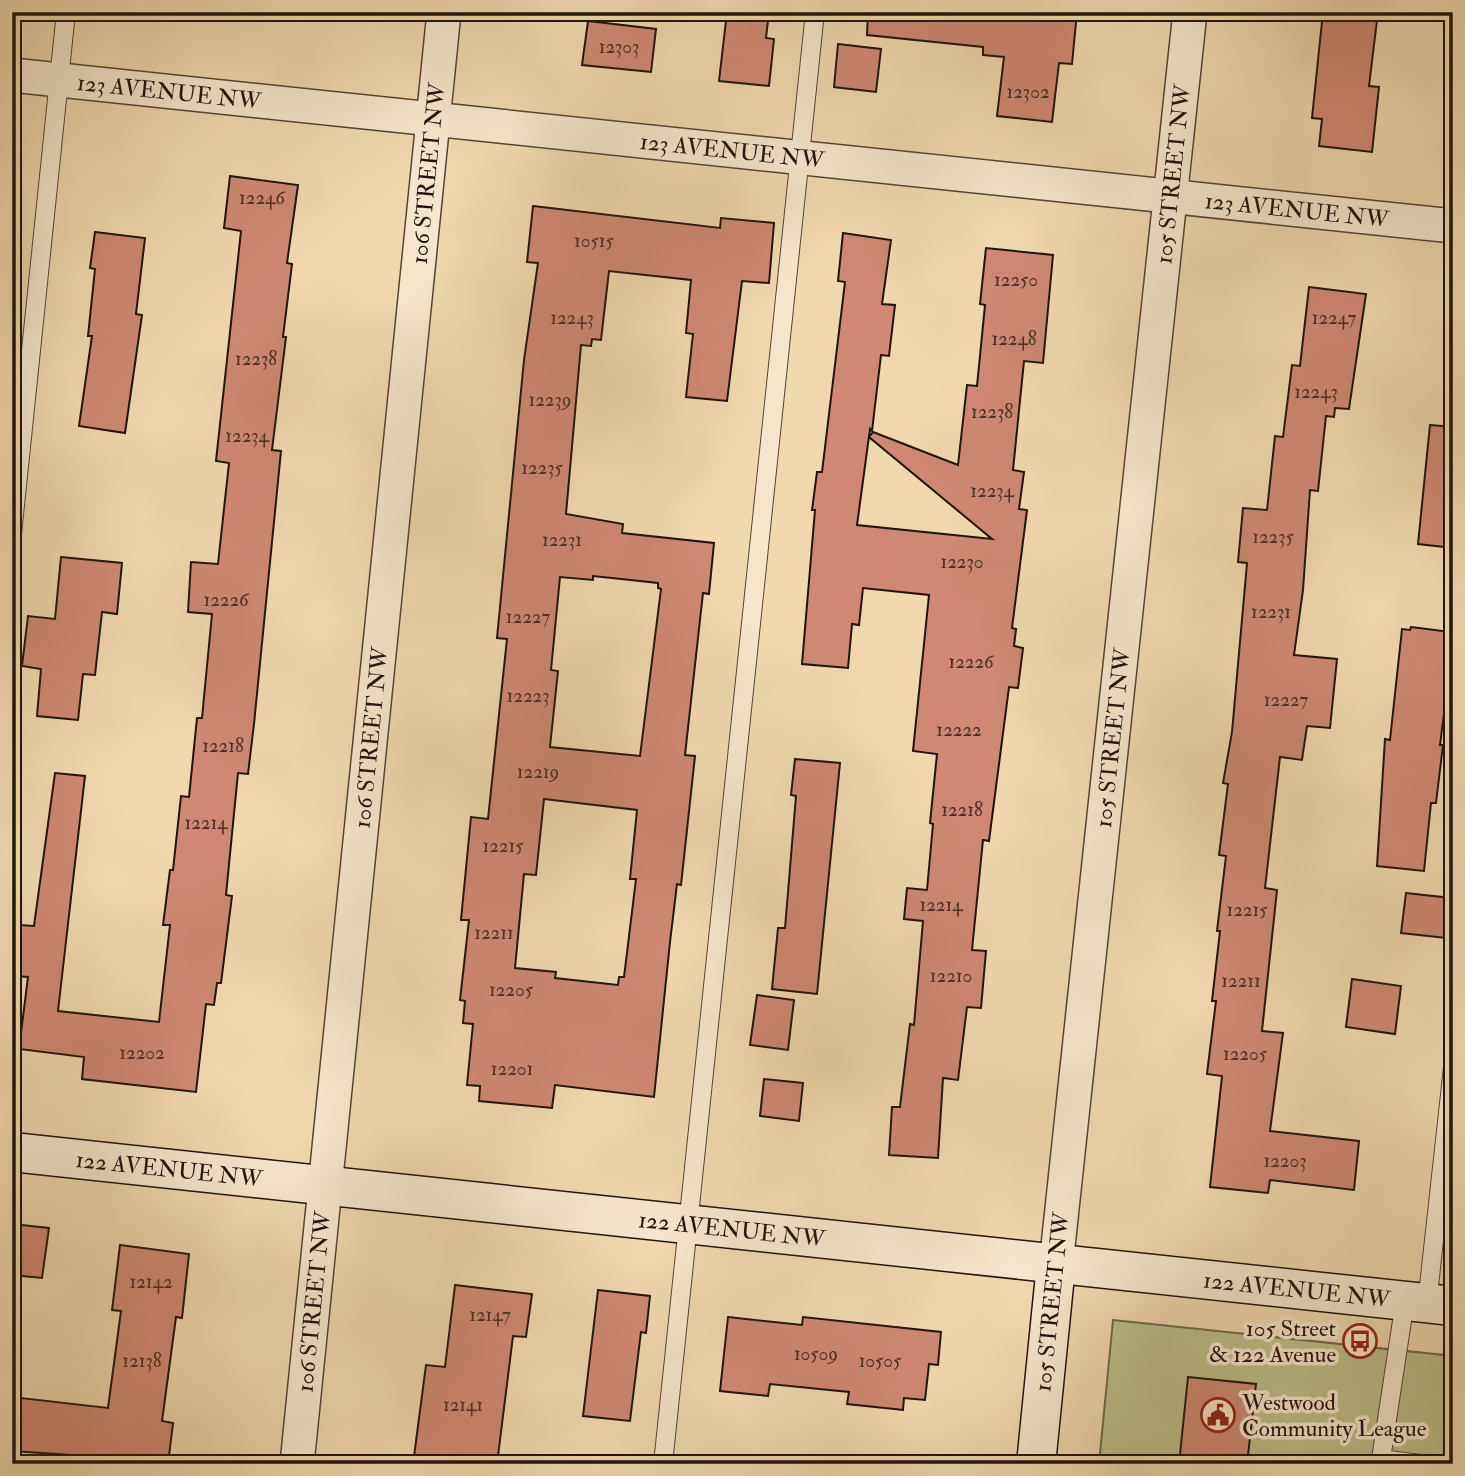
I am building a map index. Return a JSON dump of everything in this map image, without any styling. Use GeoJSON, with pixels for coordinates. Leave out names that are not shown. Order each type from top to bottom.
{"type":"FeatureCollection","features":[{"type":"Feature","properties":{"kind":"street","name":"106 STREET NW"},"geometry":{"type":"LineString","coordinates":[[297,1464],[444,12]]}},
{"type":"Feature","properties":{"kind":"street","name":"105 STREET NW"},"geometry":{"type":"LineString","coordinates":[[1035,1464],[1190,12]]}},
{"type":"Feature","properties":{"kind":"street","name":"123 AVENUE NW"},"geometry":{"type":"LineString","coordinates":[[12,75],[1453,226]]}},
{"type":"Feature","properties":{"kind":"street","name":"122 AVENUE NW"},"geometry":{"type":"LineString","coordinates":[[12,1152],[1428,1304]]}},
{"type":"Feature","properties":{"kind":"lane"},"geometry":{"type":"LineString","coordinates":[[12,534],[66,12]]}},
{"type":"Feature","properties":{"kind":"lane"},"geometry":{"type":"LineString","coordinates":[[663,1464],[815,12]]}},
{"type":"Feature","properties":{"kind":"lane"},"geometry":{"type":"LineString","coordinates":[[1420,1464],[1381,1459],[1428,1304],[1453,1067]]}},
{"type":"Feature","properties":{"kind":"green space"},"geometry":{"type":"Polygon","coordinates":[[[1113,1320],[1453,1356],[1453,1464],[1099,1464],[1113,1320]]]}},
{"type":"Feature","properties":{"kind":"building"},"geometry":{"type":"Polygon","coordinates":[[[727,12],[769,12],[766,38],[774,39],[769,86],[719,81],[727,12]]]}},
{"type":"Feature","properties":{"kind":"building"},"geometry":{"type":"Polygon","coordinates":[[[868,12],[1077,12],[1072,64],[1059,63],[1052,122],[997,116],[1004,57],[983,55],[983,47],[867,35],[868,12]]]}},
{"type":"Feature","properties":{"kind":"building"},"geometry":{"type":"Polygon","coordinates":[[[1323,12],[1378,12],[1369,86],[1379,87],[1372,152],[1319,146],[1322,119],[1312,118],[1323,12]]]}},
{"type":"Feature","properties":{"kind":"building"},"geometry":{"type":"Polygon","coordinates":[[[588,21],[656,29],[651,72],[582,65],[588,21]]]}},
{"type":"Feature","properties":{"kind":"building"},"geometry":{"type":"Polygon","coordinates":[[[838,44],[881,49],[876,92],[834,87],[838,44]]]}},
{"type":"Feature","properties":{"kind":"building"},"geometry":{"type":"Polygon","coordinates":[[[230,176],[298,185],[287,263],[292,264],[272,450],[281,451],[254,724],[248,774],[238,773],[226,895],[232,896],[221,983],[217,983],[214,1005],[206,1004],[196,1092],[82,1079],[84,1057],[19,1049],[28,977],[14,976],[19,925],[34,926],[55,773],[85,776],[58,1011],[159,1022],[170,925],[163,925],[170,870],[173,870],[181,796],[189,797],[197,718],[202,718],[212,614],[188,612],[191,562],[218,564],[229,463],[216,461],[241,231],[224,228],[230,176]]]}},
{"type":"Feature","properties":{"kind":"building"},"geometry":{"type":"Polygon","coordinates":[[[533,206],[720,228],[721,218],[774,223],[769,283],[742,281],[727,401],[686,397],[693,334],[686,333],[691,280],[609,271],[601,340],[592,339],[591,346],[581,345],[566,514],[623,524],[622,533],[714,543],[709,594],[703,593],[685,755],[695,756],[681,885],[677,884],[670,942],[654,1097],[555,1085],[552,1108],[479,1101],[480,1086],[467,1085],[473,1024],[463,1023],[465,1001],[460,1000],[469,920],[461,920],[471,817],[488,819],[507,639],[497,638],[524,360],[538,263],[527,262],[533,206]],[[593,576],[593,580],[560,577],[551,670],[558,671],[550,747],[640,756],[661,589],[658,588],[658,583],[593,576]],[[544,799],[536,875],[524,874],[515,968],[556,972],[555,978],[618,985],[619,977],[624,977],[636,879],[630,879],[637,810],[544,799]]]}},
{"type":"Feature","properties":{"kind":"building"},"geometry":{"type":"Polygon","coordinates":[[[95,232],[145,238],[136,314],[142,315],[125,433],[79,426],[92,336],[88,336],[95,269],[90,268],[95,232]]]}},
{"type":"Feature","properties":{"kind":"building"},"geometry":{"type":"Polygon","coordinates":[[[843,233],[891,240],[882,304],[895,305],[889,356],[881,355],[872,431],[870,429],[857,525],[992,539],[869,437],[873,432],[958,465],[967,385],[977,386],[985,305],[980,304],[986,248],[1053,255],[1043,363],[1024,361],[1013,470],[1024,472],[1019,509],[1027,510],[1012,628],[1016,629],[1014,646],[1023,648],[1018,688],[1009,687],[989,841],[983,840],[972,950],[986,951],[981,1008],[967,1007],[958,1080],[943,1078],[938,1158],[889,1155],[892,1107],[900,1107],[910,1024],[914,1025],[923,921],[904,919],[907,888],[927,890],[933,824],[930,823],[937,754],[913,751],[929,595],[863,588],[859,625],[852,624],[848,668],[802,664],[815,510],[812,510],[817,472],[822,472],[845,282],[838,281],[843,233]]]}},
{"type":"Feature","properties":{"kind":"building"},"geometry":{"type":"Polygon","coordinates":[[[1309,287],[1366,294],[1349,409],[1335,408],[1334,417],[1326,416],[1318,491],[1310,490],[1303,590],[1294,655],[1337,659],[1330,728],[1307,726],[1302,760],[1280,757],[1265,888],[1277,890],[1262,1031],[1283,1033],[1270,1131],[1359,1141],[1354,1190],[1270,1180],[1268,1193],[1210,1187],[1222,1076],[1207,1074],[1216,1001],[1212,1001],[1226,856],[1219,855],[1228,784],[1223,783],[1232,732],[1247,563],[1238,562],[1243,508],[1267,510],[1275,436],[1283,437],[1292,365],[1300,366],[1309,287]]]}},
{"type":"Feature","properties":{"kind":"building"},"geometry":{"type":"Polygon","coordinates":[[[1430,425],[1453,427],[1453,548],[1418,544],[1430,425]]]}},
{"type":"Feature","properties":{"kind":"building"},"geometry":{"type":"Polygon","coordinates":[[[61,557],[122,563],[117,614],[102,612],[95,675],[83,674],[78,720],[37,716],[41,669],[22,666],[28,616],[55,619],[61,557]]]}},
{"type":"Feature","properties":{"kind":"building"},"geometry":{"type":"Polygon","coordinates":[[[1411,627],[1451,632],[1440,745],[1443,745],[1436,803],[1431,803],[1424,871],[1377,866],[1385,739],[1390,740],[1402,629],[1410,630],[1411,627]]]}},
{"type":"Feature","properties":{"kind":"building"},"geometry":{"type":"Polygon","coordinates":[[[795,759],[840,763],[817,994],[772,989],[778,928],[785,928],[796,796],[791,795],[795,759]]]}},
{"type":"Feature","properties":{"kind":"building"},"geometry":{"type":"Polygon","coordinates":[[[1406,893],[1451,898],[1446,938],[1401,933],[1406,893]]]}},
{"type":"Feature","properties":{"kind":"building"},"geometry":{"type":"Polygon","coordinates":[[[1352,979],[1401,986],[1395,1034],[1346,1027],[1352,979]]]}},
{"type":"Feature","properties":{"kind":"building"},"geometry":{"type":"Polygon","coordinates":[[[757,995],[794,1000],[788,1050],[750,1045],[757,995]]]}},
{"type":"Feature","properties":{"kind":"building"},"geometry":{"type":"Polygon","coordinates":[[[764,1079],[803,1083],[799,1121],[760,1116],[764,1079]]]}},
{"type":"Feature","properties":{"kind":"building"},"geometry":{"type":"Polygon","coordinates":[[[12,1224],[49,1228],[42,1278],[12,1275],[12,1224]]]}},
{"type":"Feature","properties":{"kind":"building"},"geometry":{"type":"Polygon","coordinates":[[[120,1245],[189,1254],[182,1318],[176,1317],[162,1421],[173,1423],[168,1464],[85,1464],[86,1456],[12,1451],[12,1397],[108,1408],[121,1311],[112,1310],[120,1245]]]}},
{"type":"Feature","properties":{"kind":"building"},"geometry":{"type":"Polygon","coordinates":[[[455,1285],[532,1294],[526,1337],[513,1336],[497,1464],[413,1464],[426,1365],[445,1367],[455,1285]]]}},
{"type":"Feature","properties":{"kind":"building"},"geometry":{"type":"Polygon","coordinates":[[[598,1290],[650,1296],[646,1333],[641,1332],[630,1421],[583,1416],[598,1290]]]}},
{"type":"Feature","properties":{"kind":"building"},"geometry":{"type":"Polygon","coordinates":[[[728,1317],[802,1325],[803,1317],[941,1332],[938,1365],[929,1364],[925,1400],[904,1398],[903,1410],[847,1404],[849,1392],[770,1384],[768,1396],[720,1391],[728,1317]]]}},
{"type":"Feature","properties":{"kind":"building","name":"Westwood Community League"},"geometry":{"type":"Polygon","coordinates":[[[1188,1377],[1256,1384],[1247,1464],[1179,1464],[1188,1377]]]}},
{"type":"Feature","properties":{"kind":"place","name":"105 Street & 122 Avenue"},"geometry":{"type":"Point","coordinates":[1360,1341]}},
{"type":"Feature","properties":{"kind":"place","name":"Westwood Community League"},"geometry":{"type":"Point","coordinates":[1218,1415]}}]}
